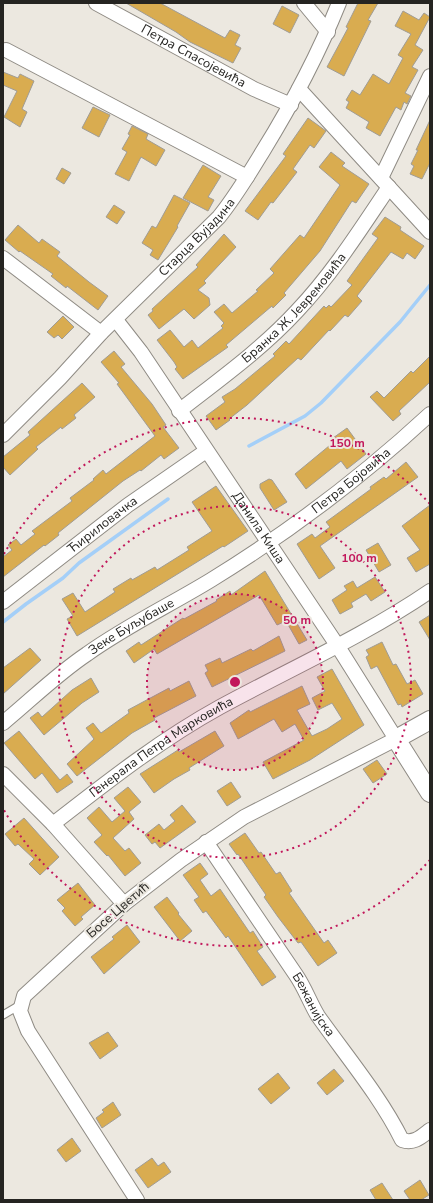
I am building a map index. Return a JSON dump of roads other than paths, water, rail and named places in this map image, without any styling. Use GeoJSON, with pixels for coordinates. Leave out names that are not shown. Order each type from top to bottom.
{"type":"FeatureCollection","features":[{"type":"Feature","properties":{"kind":"street","name":"Петра Спасојевића"},"geometry":{"type":"LineString","coordinates":[[96,3],[254,89],[291,105]]}},
{"type":"Feature","properties":{"kind":"street"},"geometry":{"type":"LineString","coordinates":[[304,3],[328,32]]}},
{"type":"Feature","properties":{"kind":"street","name":"Старца Вујадина"},"geometry":{"type":"LineString","coordinates":[[3,435],[49,389],[101,333],[116,320],[219,217],[232,201],[291,105],[328,32],[339,3]]}},
{"type":"Feature","properties":{"kind":"street"},"geometry":{"type":"LineString","coordinates":[[6,50],[247,177]]}},
{"type":"Feature","properties":{"kind":"street","name":"Бранка Ж. Јевремовића"},"geometry":{"type":"LineString","coordinates":[[179,411],[261,346],[297,311],[326,278],[385,182],[430,76]]}},
{"type":"Feature","properties":{"kind":"street"},"geometry":{"type":"LineString","coordinates":[[299,89],[430,232]]}},
{"type":"Feature","properties":{"kind":"street"},"geometry":{"type":"LineString","coordinates":[[3,258],[101,333]]}},
{"type":"Feature","properties":{"kind":"street","name":"Данила Киша"},"geometry":{"type":"LineString","coordinates":[[116,320],[141,352],[179,411],[337,645],[396,739]]}},
{"type":"Feature","properties":{"kind":"street","name":"Петра Бојовића"},"geometry":{"type":"LineString","coordinates":[[268,543],[360,475],[430,414]]}},
{"type":"Feature","properties":{"kind":"street","name":"Ћириловачка"},"geometry":{"type":"LineString","coordinates":[[3,602],[128,505],[206,451]]}},
{"type":"Feature","properties":{"kind":"street","name":"Зеке Буљубаше"},"geometry":{"type":"LineString","coordinates":[[3,723],[62,672],[87,653],[211,580],[268,543]]}},
{"type":"Feature","properties":{"kind":"street","name":"Генерала Петра Марковића"},"geometry":{"type":"LineString","coordinates":[[54,824],[117,774],[171,736],[398,612],[430,591]]}},
{"type":"Feature","properties":{"kind":"street","name":"Босе Цветић"},"geometry":{"type":"LineString","coordinates":[[20,1005],[24,996],[124,904],[153,880],[206,842],[244,817],[430,720]]}},
{"type":"Feature","properties":{"kind":"street"},"geometry":{"type":"LineString","coordinates":[[396,739],[430,793]]}},
{"type":"Feature","properties":{"kind":"street"},"geometry":{"type":"LineString","coordinates":[[3,774],[54,824],[124,904]]}},
{"type":"Feature","properties":{"kind":"street","name":"Бежанијска"},"geometry":{"type":"LineString","coordinates":[[206,842],[296,975],[306,991],[317,1014],[391,1117],[402,1140],[415,1141],[430,1130]]}},
{"type":"Feature","properties":{"kind":"street"},"geometry":{"type":"LineString","coordinates":[[20,1005],[21,1016],[28,1031],[137,1200]]}},
{"type":"Feature","properties":{"kind":"lane"},"geometry":{"type":"LineString","coordinates":[[3,1015],[20,1005]]}},
{"type":"Feature","properties":{"kind":"waterway"},"geometry":{"type":"LineString","coordinates":[[249,446],[305,416],[321,403],[400,322],[430,285]]}},
{"type":"Feature","properties":{"kind":"waterway"},"geometry":{"type":"LineString","coordinates":[[3,622],[63,578],[79,563],[168,499]]}}]}
